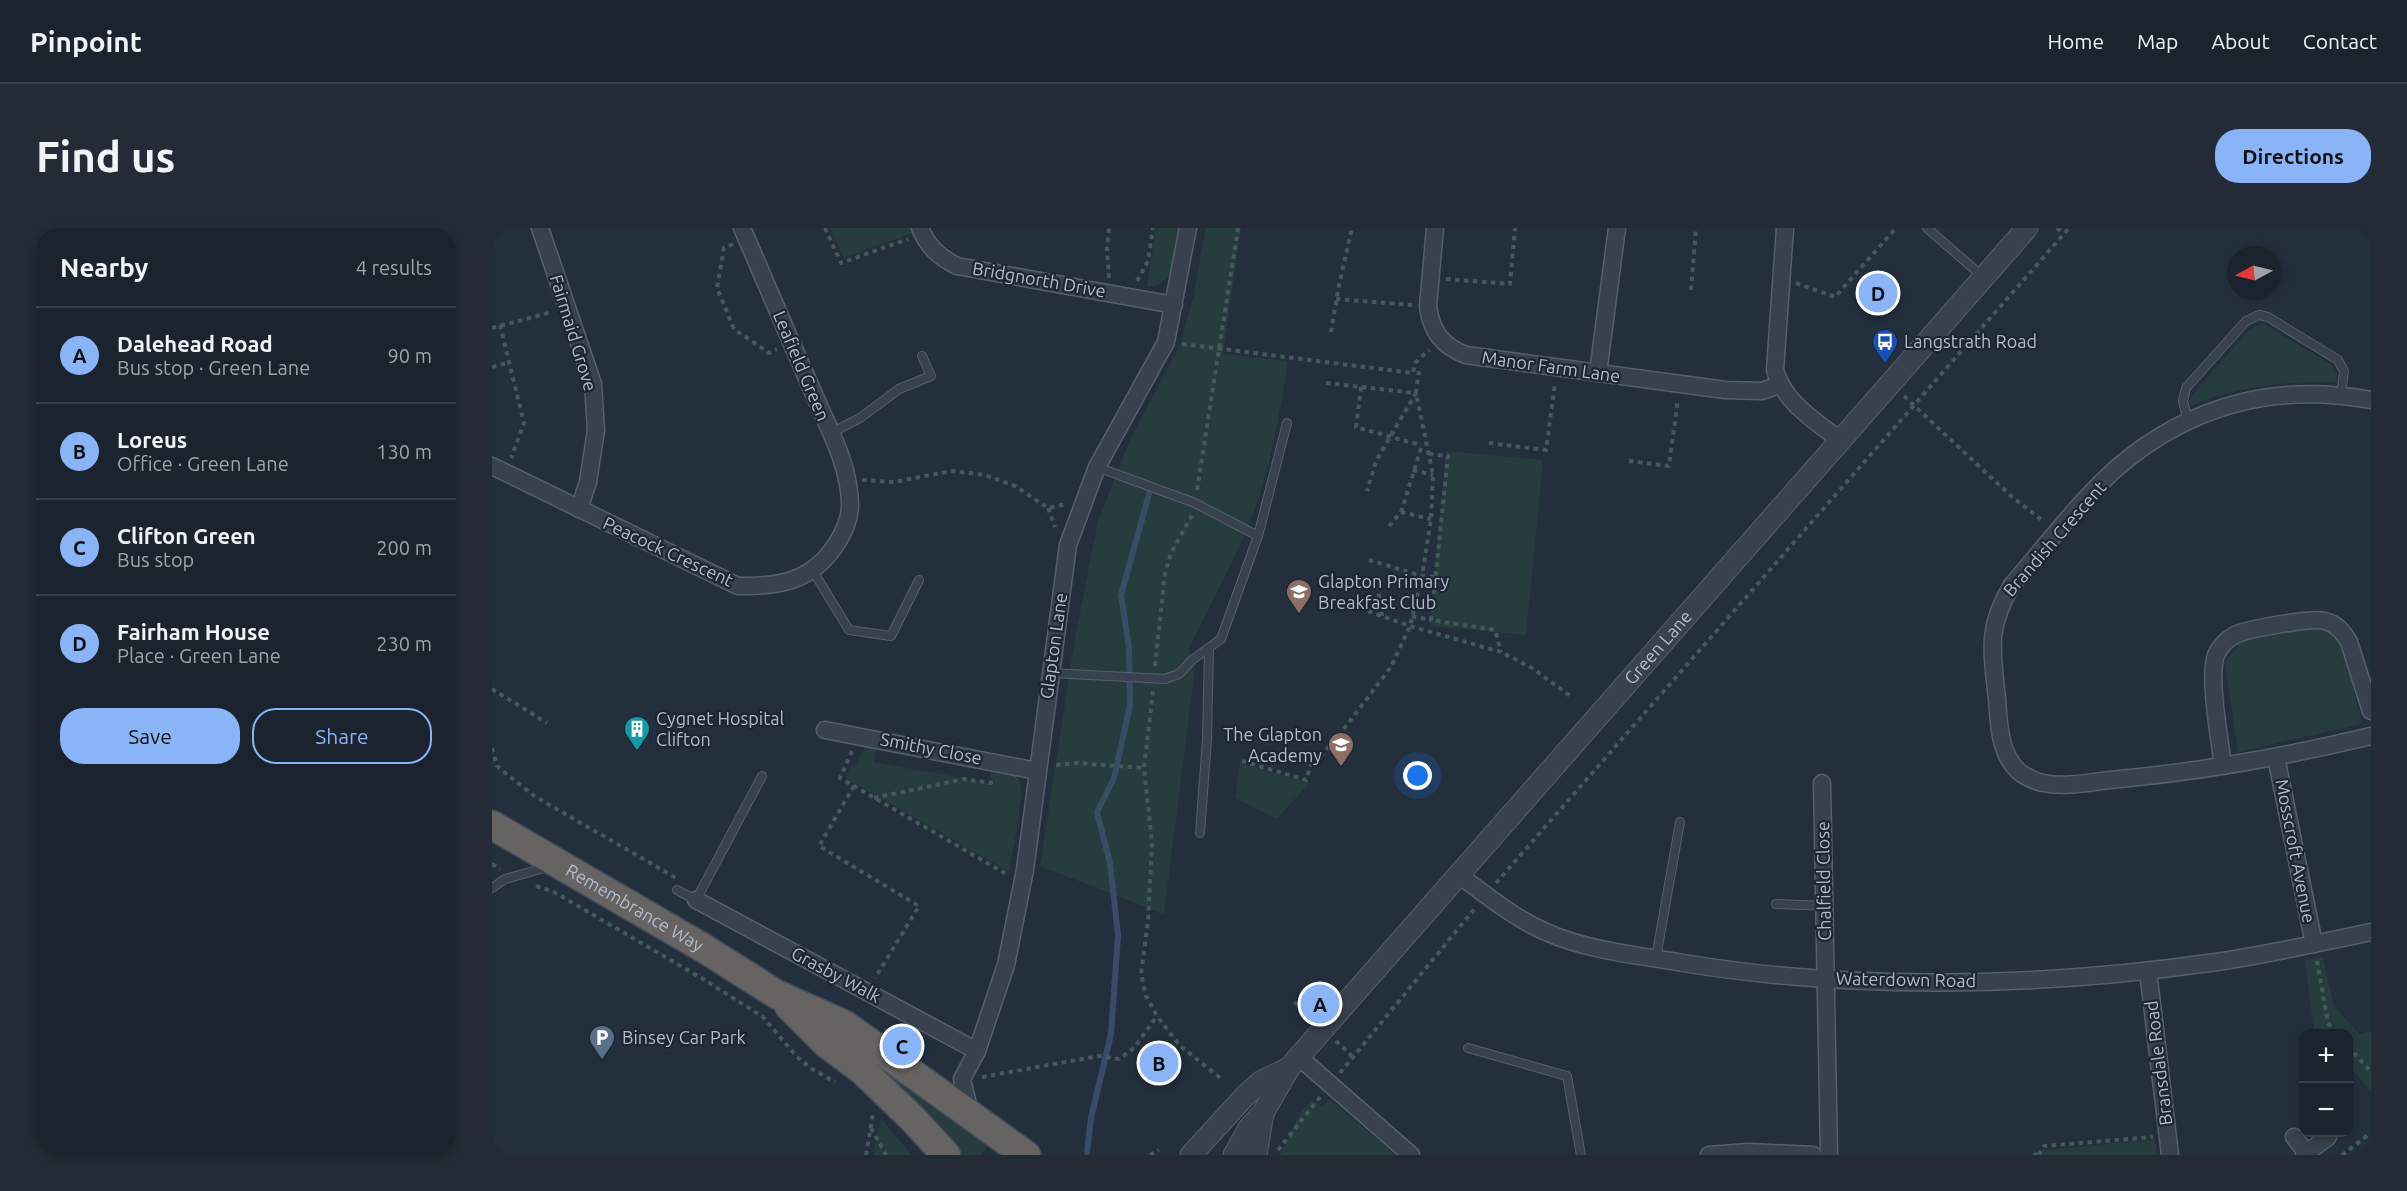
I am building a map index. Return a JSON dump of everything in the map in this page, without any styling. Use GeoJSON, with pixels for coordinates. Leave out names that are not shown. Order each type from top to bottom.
{"type":"FeatureCollection","features":[{"type":"Feature","properties":{"kind":"highway","name":"Remembrance Way"},"geometry":{"type":"LineString","coordinates":[[492,825],[705,949],[776,994],[845,1025],[970,1113],[1019,1154]]}},
{"type":"Feature","properties":{"kind":"highway","name":"Remembrance Way"},"geometry":{"type":"LineString","coordinates":[[776,994],[826,1043],[862,1070],[912,1118],[946,1155]]}},
{"type":"Feature","properties":{"kind":"street","name":"Fairmaid Grove"},"geometry":{"type":"LineString","coordinates":[[540,228],[593,384],[596,430],[588,482],[579,509]]}},
{"type":"Feature","properties":{"kind":"street","name":"Glapton Lane"},"geometry":{"type":"LineString","coordinates":[[970,1078],[1006,965],[1023,880],[1068,545],[1097,467],[1166,342],[1188,228]]}},
{"type":"Feature","properties":{"kind":"street"},"geometry":{"type":"LineString","coordinates":[[1435,228],[1428,306],[1433,330],[1440,340]]}},
{"type":"Feature","properties":{"kind":"street"},"geometry":{"type":"LineString","coordinates":[[1598,373],[1617,228]]}},
{"type":"Feature","properties":{"kind":"street"},"geometry":{"type":"LineString","coordinates":[[1785,228],[1775,370],[1779,385],[1788,398],[1841,441]]}},
{"type":"Feature","properties":{"kind":"street","name":"Green Lane"},"geometry":{"type":"LineString","coordinates":[[1234,1155],[1249,1128],[1263,1113],[1294,1062],[2027,228]]}},
{"type":"Feature","properties":{"kind":"street","name":"Bridgnorth Drive"},"geometry":{"type":"LineString","coordinates":[[921,231],[930,248],[942,259],[957,266],[1174,305]]}},
{"type":"Feature","properties":{"kind":"street","name":"Leafield Green"},"geometry":{"type":"LineString","coordinates":[[744,233],[848,479],[850,506]]}},
{"type":"Feature","properties":{"kind":"street","name":"Manor Farm Lane"},"geometry":{"type":"LineString","coordinates":[[1440,340],[1466,356],[1725,390],[1762,391],[1779,385]]}},
{"type":"Feature","properties":{"kind":"street","name":"Brandish Crescent"},"geometry":{"type":"LineString","coordinates":[[2371,400],[2341,395],[2300,393],[2232,403],[2188,421],[2140,450],[2118,467],[2012,585],[2000,604],[1991,645],[2000,735],[2009,758],[2022,773],[2041,783],[2062,784],[2184,773],[2276,757],[2371,736]]}},
{"type":"Feature","properties":{"kind":"street","name":"Peacock Crescent"},"geometry":{"type":"LineString","coordinates":[[499,470],[738,586],[766,586],[790,581],[813,571],[832,552],[845,531],[850,506]]}},
{"type":"Feature","properties":{"kind":"street"},"geometry":{"type":"LineString","coordinates":[[2223,766],[2213,671],[2216,655],[2224,642],[2237,634],[2313,618],[2334,624],[2349,642],[2371,711]]}},
{"type":"Feature","properties":{"kind":"street","name":"Smithy Close"},"geometry":{"type":"LineString","coordinates":[[825,730],[1037,771]]}},
{"type":"Feature","properties":{"kind":"street","name":"Mosscroft Avenue"},"geometry":{"type":"LineString","coordinates":[[2276,757],[2314,944]]}},
{"type":"Feature","properties":{"kind":"street","name":"Chalfield Close"},"geometry":{"type":"LineString","coordinates":[[1822,783],[1829,1155]]}},
{"type":"Feature","properties":{"kind":"street","name":"Waterdown Road"},"geometry":{"type":"LineString","coordinates":[[1459,875],[1513,914],[1545,931],[1575,943],[1723,969],[1826,978],[1939,984],[2148,971],[2211,963],[2371,932]]}},
{"type":"Feature","properties":{"kind":"street","name":"Grasby Walk"},"geometry":{"type":"LineString","coordinates":[[698,896],[977,1051]]}},
{"type":"Feature","properties":{"kind":"street","name":"Bransdale Road"},"geometry":{"type":"LineString","coordinates":[[2148,971],[2170,1155]]}},
{"type":"Feature","properties":{"kind":"street"},"geometry":{"type":"LineString","coordinates":[[1294,1062],[1411,1155]]}},
{"type":"Feature","properties":{"kind":"street","name":"Green Lane"},"geometry":{"type":"LineString","coordinates":[[1191,1155],[1246,1095],[1262,1081],[1294,1062]]}},
{"type":"Feature","properties":{"kind":"street"},"geometry":{"type":"LineString","coordinates":[[930,1085],[970,1078],[970,1113]]}},
{"type":"Feature","properties":{"kind":"street","name":"Green Lane"},"geometry":{"type":"LineString","coordinates":[[1256,1155],[1263,1113]]}},
{"type":"Feature","properties":{"kind":"street"},"geometry":{"type":"LineString","coordinates":[[2294,1137],[2306,1154],[2328,1137]]}},
{"type":"Feature","properties":{"kind":"street"},"geometry":{"type":"LineString","coordinates":[[1709,1155],[1749,1152],[1814,1155]]}},
{"type":"Feature","properties":{"kind":"lane"},"geometry":{"type":"LineString","coordinates":[[1927,228],[1983,277]]}},
{"type":"Feature","properties":{"kind":"lane"},"geometry":{"type":"LineString","coordinates":[[2188,421],[2183,401],[2186,388],[2246,321],[2259,315],[2268,316],[2338,360],[2344,371],[2341,395]]}},
{"type":"Feature","properties":{"kind":"lane"},"geometry":{"type":"LineString","coordinates":[[830,433],[860,418],[899,389],[931,376],[922,356]]}},
{"type":"Feature","properties":{"kind":"lane"},"geometry":{"type":"LineString","coordinates":[[1051,673],[1165,679],[1179,674],[1192,660],[1221,639],[1258,536],[1287,423]]}},
{"type":"Feature","properties":{"kind":"lane"},"geometry":{"type":"LineString","coordinates":[[1097,467],[1195,503],[1258,536]]}},
{"type":"Feature","properties":{"kind":"lane"},"geometry":{"type":"LineString","coordinates":[[813,571],[849,630],[891,636],[920,580]]}},
{"type":"Feature","properties":{"kind":"lane"},"geometry":{"type":"LineString","coordinates":[[1200,833],[1207,739],[1209,648]]}},
{"type":"Feature","properties":{"kind":"lane"},"geometry":{"type":"LineString","coordinates":[[677,890],[698,896],[762,777]]}},
{"type":"Feature","properties":{"kind":"lane"},"geometry":{"type":"LineString","coordinates":[[1656,958],[1680,822]]}},
{"type":"Feature","properties":{"kind":"lane"},"geometry":{"type":"LineString","coordinates":[[492,888],[505,879],[557,864]]}},
{"type":"Feature","properties":{"kind":"lane"},"geometry":{"type":"LineString","coordinates":[[1776,904],[1825,906]]}},
{"type":"Feature","properties":{"kind":"lane"},"geometry":{"type":"LineString","coordinates":[[1468,1048],[1567,1076],[1581,1155]]}},
{"type":"Feature","properties":{"kind":"path"},"geometry":{"type":"LineString","coordinates":[[825,228],[841,263],[921,231]]}},
{"type":"Feature","properties":{"kind":"path"},"geometry":{"type":"LineString","coordinates":[[1108,293],[1109,228]]}},
{"type":"Feature","properties":{"kind":"path"},"geometry":{"type":"LineString","coordinates":[[1129,297],[1148,261],[1153,228]]}},
{"type":"Feature","properties":{"kind":"path"},"geometry":{"type":"LineString","coordinates":[[1331,332],[1352,228]]}},
{"type":"Feature","properties":{"kind":"path"},"geometry":{"type":"LineString","coordinates":[[1431,278],[1510,284],[1515,228]]}},
{"type":"Feature","properties":{"kind":"path"},"geometry":{"type":"LineString","coordinates":[[1691,290],[1696,228]]}},
{"type":"Feature","properties":{"kind":"path"},"geometry":{"type":"LineString","coordinates":[[1782,278],[1835,297],[1896,228]]}},
{"type":"Feature","properties":{"kind":"path"},"geometry":{"type":"LineString","coordinates":[[2057,228],[2064,234]]}},
{"type":"Feature","properties":{"kind":"path"},"geometry":{"type":"LineString","coordinates":[[1492,889],[2069,228]]}},
{"type":"Feature","properties":{"kind":"path"},"geometry":{"type":"LineString","coordinates":[[744,233],[724,248],[717,288],[734,329],[769,353],[792,343]]}},
{"type":"Feature","properties":{"kind":"path"},"geometry":{"type":"LineString","coordinates":[[1336,299],[1428,306]]}},
{"type":"Feature","properties":{"kind":"path"},"geometry":{"type":"LineString","coordinates":[[492,328],[567,308]]}},
{"type":"Feature","properties":{"kind":"path"},"geometry":{"type":"LineString","coordinates":[[499,470],[524,423],[500,325]]}},
{"type":"Feature","properties":{"kind":"path"},"geometry":{"type":"LineString","coordinates":[[1166,342],[1413,373],[1414,363],[1440,340]]}},
{"type":"Feature","properties":{"kind":"path"},"geometry":{"type":"LineString","coordinates":[[492,367],[510,362]]}},
{"type":"Feature","properties":{"kind":"path"},"geometry":{"type":"LineString","coordinates":[[1489,443],[1546,450],[1557,368]]}},
{"type":"Feature","properties":{"kind":"path"},"geometry":{"type":"LineString","coordinates":[[1242,761],[1306,780],[1314,755],[1320,756],[1337,738],[1391,667],[1410,626],[1422,576],[1431,519],[1432,474],[1416,393],[1419,371]]}},
{"type":"Feature","properties":{"kind":"path"},"geometry":{"type":"LineString","coordinates":[[1326,382],[1416,393]]}},
{"type":"Feature","properties":{"kind":"path"},"geometry":{"type":"LineString","coordinates":[[1890,383],[2012,497],[2057,533]]}},
{"type":"Feature","properties":{"kind":"path"},"geometry":{"type":"LineString","coordinates":[[1629,461],[1669,466],[1680,384]]}},
{"type":"Feature","properties":{"kind":"path"},"geometry":{"type":"LineString","coordinates":[[1361,387],[1356,428],[1420,445],[1427,443]]}},
{"type":"Feature","properties":{"kind":"path"},"geometry":{"type":"LineString","coordinates":[[1367,491],[1376,461],[1416,393]]}},
{"type":"Feature","properties":{"kind":"path"},"geometry":{"type":"LineString","coordinates":[[1389,526],[1401,512],[1420,445]]}},
{"type":"Feature","properties":{"kind":"path"},"geometry":{"type":"LineString","coordinates":[[1429,454],[1448,456],[1431,620]]}},
{"type":"Feature","properties":{"kind":"path"},"geometry":{"type":"LineString","coordinates":[[1413,470],[1432,474]]}},
{"type":"Feature","properties":{"kind":"path"},"geometry":{"type":"LineString","coordinates":[[848,479],[894,482],[952,471],[986,475],[1016,486],[1048,508],[1075,502],[1082,504]]}},
{"type":"Feature","properties":{"kind":"path"},"geometry":{"type":"LineString","coordinates":[[1401,512],[1431,519]]}},
{"type":"Feature","properties":{"kind":"path"},"geometry":{"type":"LineString","coordinates":[[1369,560],[1422,576],[1436,577]]}},
{"type":"Feature","properties":{"kind":"path"},"geometry":{"type":"LineString","coordinates":[[1376,576],[1382,616]]}},
{"type":"Feature","properties":{"kind":"path"},"geometry":{"type":"LineString","coordinates":[[1368,611],[1410,626],[1501,652],[1532,669],[1572,698]]}},
{"type":"Feature","properties":{"kind":"path"},"geometry":{"type":"LineString","coordinates":[[1412,616],[1495,630],[1501,652]]}},
{"type":"Feature","properties":{"kind":"path"},"geometry":{"type":"LineString","coordinates":[[492,689],[547,723]]}},
{"type":"Feature","properties":{"kind":"path"},"geometry":{"type":"LineString","coordinates":[[860,735],[840,778],[1015,879],[1023,880]]}},
{"type":"Feature","properties":{"kind":"path"},"geometry":{"type":"LineString","coordinates":[[492,748],[497,766],[534,796],[698,896]]}},
{"type":"Feature","properties":{"kind":"path"},"geometry":{"type":"LineString","coordinates":[[1037,771],[1077,763],[1144,768]]}},
{"type":"Feature","properties":{"kind":"path"},"geometry":{"type":"LineString","coordinates":[[874,798],[964,779],[991,783],[993,773]]}},
{"type":"Feature","properties":{"kind":"path"},"geometry":{"type":"LineString","coordinates":[[854,786],[819,846],[919,906],[866,991]]}},
{"type":"Feature","properties":{"kind":"path"},"geometry":{"type":"LineString","coordinates":[[528,886],[538,886],[554,892],[732,997],[769,1022],[806,1065],[840,1084]]}},
{"type":"Feature","properties":{"kind":"path"},"geometry":{"type":"LineString","coordinates":[[1337,1076],[1479,903]]}},
{"type":"Feature","properties":{"kind":"path"},"geometry":{"type":"LineString","coordinates":[[2314,944],[2328,1023],[2333,1029]]}},
{"type":"Feature","properties":{"kind":"path"},"geometry":{"type":"LineString","coordinates":[[970,1078],[1099,1056],[1119,1059],[1134,1048],[1157,1016]]}},
{"type":"Feature","properties":{"kind":"path"},"geometry":{"type":"LineString","coordinates":[[2353,1051],[2371,1072]]}},
{"type":"Feature","properties":{"kind":"path"},"geometry":{"type":"LineString","coordinates":[[1274,1155],[1325,1092]]}},
{"type":"Feature","properties":{"kind":"path"},"geometry":{"type":"LineString","coordinates":[[866,1155],[874,1106]]}},
{"type":"Feature","properties":{"kind":"path"},"geometry":{"type":"LineString","coordinates":[[871,1127],[886,1155]]}},
{"type":"Feature","properties":{"kind":"path"},"geometry":{"type":"LineString","coordinates":[[2342,1155],[2371,1133]]}},
{"type":"Feature","properties":{"kind":"path"},"geometry":{"type":"LineString","coordinates":[[2033,1155],[2039,1155],[2044,1146],[2168,1135]]}},
{"type":"Feature","properties":{"kind":"path"},"geometry":{"type":"LineString","coordinates":[[1150,1155],[1159,1150]]}},
{"type":"Feature","properties":{"kind":"green space"},"geometry":{"type":"Polygon","coordinates":[[[830,228],[911,228],[913,233],[843,258],[830,228]]]}},
{"type":"Feature","properties":{"kind":"green space"},"geometry":{"type":"Polygon","coordinates":[[[1156,228],[1181,228],[1174,276],[1169,275],[1162,283],[1147,286],[1156,228]]]}},
{"type":"Feature","properties":{"kind":"green space"},"geometry":{"type":"Polygon","coordinates":[[[1206,228],[1241,228],[1223,354],[1288,361],[1271,456],[1255,508],[1238,549],[1189,649],[1195,667],[1164,914],[1040,866],[1075,638],[1098,521],[1131,437],[1180,345],[1193,298],[1206,228]]]}},
{"type":"Feature","properties":{"kind":"green space"},"geometry":{"type":"Polygon","coordinates":[[[2264,324],[2332,365],[2337,372],[2337,382],[2300,382],[2263,386],[2228,393],[2192,405],[2189,402],[2192,395],[2249,330],[2264,324]]]}},
{"type":"Feature","properties":{"kind":"green space"},"geometry":{"type":"Polygon","coordinates":[[[1446,451],[1543,460],[1526,635],[1430,626],[1446,451]]]}},
{"type":"Feature","properties":{"kind":"green space"},"geometry":{"type":"Polygon","coordinates":[[[2320,621],[2341,637],[2362,724],[2238,752],[2225,662],[2242,640],[2320,621]]]}},
{"type":"Feature","properties":{"kind":"green space"},"geometry":{"type":"Polygon","coordinates":[[[870,743],[877,743],[874,762],[989,783],[993,764],[1016,776],[1020,782],[1021,800],[1009,872],[846,778],[850,766],[855,765],[870,743]]]}},
{"type":"Feature","properties":{"kind":"green space"},"geometry":{"type":"Polygon","coordinates":[[[1240,763],[1309,783],[1277,819],[1235,798],[1240,763]]]}},
{"type":"Feature","properties":{"kind":"green space"},"geometry":{"type":"Polygon","coordinates":[[[2323,957],[2334,1006],[2359,1034],[2371,1031],[2371,1092],[2353,1070],[2353,1029],[2314,1029],[2305,960],[2323,957]]]}},
{"type":"Feature","properties":{"kind":"green space"},"geometry":{"type":"Polygon","coordinates":[[[886,1072],[989,1145],[981,1155],[961,1155],[885,1074],[886,1072]]]}},
{"type":"Feature","properties":{"kind":"green space"},"geometry":{"type":"Polygon","coordinates":[[[1329,1099],[1396,1155],[1280,1155],[1301,1111],[1312,1100],[1323,1107],[1329,1099]]]}},
{"type":"Feature","properties":{"kind":"green space"},"geometry":{"type":"Polygon","coordinates":[[[881,1119],[912,1155],[873,1155],[881,1119]]]}},
{"type":"Feature","properties":{"kind":"green space"},"geometry":{"type":"Polygon","coordinates":[[[2155,1139],[2157,1155],[2043,1155],[2042,1150],[2155,1139]]]}},
{"type":"Feature","properties":{"kind":"waterway"},"geometry":{"type":"LineString","coordinates":[[1087,1152],[1091,1118],[1111,1034],[1118,935],[1110,863],[1097,812],[1114,778],[1130,705],[1129,647],[1121,595],[1149,494]]}},
{"type":"Feature","properties":{"kind":"place","name":"Fairham House"},"geometry":{"type":"Point","coordinates":[1878,293]}},
{"type":"Feature","properties":{"kind":"place","name":"Langstrath Road"},"geometry":{"type":"Point","coordinates":[1885,365]}},
{"type":"Feature","properties":{"kind":"place","name":"Glapton Primary Breakfast Club"},"geometry":{"type":"Point","coordinates":[1299,615]}},
{"type":"Feature","properties":{"kind":"place","name":"Cygnet Hospital Clifton"},"geometry":{"type":"Point","coordinates":[637,752]}},
{"type":"Feature","properties":{"kind":"place","name":"The Glapton Academy"},"geometry":{"type":"Point","coordinates":[1341,768]}},
{"type":"Feature","properties":{"kind":"place","name":"Dalehead Road"},"geometry":{"type":"Point","coordinates":[1320,1004]}},
{"type":"Feature","properties":{"kind":"place","name":"Clifton Green"},"geometry":{"type":"Point","coordinates":[902,1046]}},
{"type":"Feature","properties":{"kind":"place","name":"Binsey Car Park"},"geometry":{"type":"Point","coordinates":[602,1061]}},
{"type":"Feature","properties":{"kind":"place","name":"Loreus"},"geometry":{"type":"Point","coordinates":[1159,1063]}}]}
